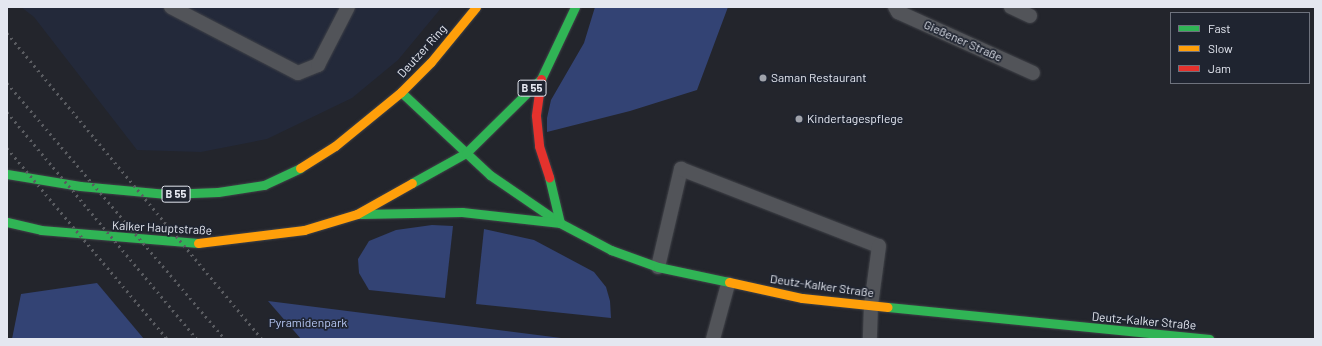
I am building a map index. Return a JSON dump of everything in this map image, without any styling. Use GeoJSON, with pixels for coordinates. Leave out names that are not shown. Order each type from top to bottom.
{"type":"FeatureCollection","features":[{"type":"Feature","properties":{"kind":"main road","name":"Deutzer Ring"},"geometry":{"type":"LineString","coordinates":[[401,92],[431,62],[476,7]]}},
{"type":"Feature","properties":{"kind":"main road","name":"B 55"},"geometry":{"type":"LineString","coordinates":[[466,153],[541,79],[575,7]]}},
{"type":"Feature","properties":{"kind":"main road"},"geometry":{"type":"LineString","coordinates":[[357,214],[462,212],[560,223],[539,146],[536,116],[541,79]]}},
{"type":"Feature","properties":{"kind":"main road","name":"Deutz-Kalker Straße"},"geometry":{"type":"LineString","coordinates":[[401,92],[490,174],[560,223],[611,250],[658,267],[728,284],[802,298],[1209,339]]}},
{"type":"Feature","properties":{"kind":"main road","name":"B 55"},"geometry":{"type":"LineString","coordinates":[[7,174],[80,186],[167,194],[218,192],[264,185],[304,166],[335,146],[401,92]]}},
{"type":"Feature","properties":{"kind":"main road","name":"Kalker Hauptstraße"},"geometry":{"type":"LineString","coordinates":[[7,222],[41,230],[206,244],[304,230],[357,214],[466,153]]}},
{"type":"Feature","properties":{"kind":"lane"},"geometry":{"type":"LineString","coordinates":[[171,7],[298,73],[318,65],[348,7]]}},
{"type":"Feature","properties":{"kind":"lane","name":"Gießener Straße"},"geometry":{"type":"LineString","coordinates":[[895,7],[898,12],[1033,73]]}},
{"type":"Feature","properties":{"kind":"lane"},"geometry":{"type":"LineString","coordinates":[[1011,7],[1030,16]]}},
{"type":"Feature","properties":{"kind":"lane"},"geometry":{"type":"LineString","coordinates":[[658,267],[681,169],[879,246],[871,305],[870,339]]}},
{"type":"Feature","properties":{"kind":"lane"},"geometry":{"type":"LineString","coordinates":[[712,339],[728,284]]}},
{"type":"Feature","properties":{"kind":"shaded area"},"geometry":{"type":"Polygon","coordinates":[[[21,7],[442,7],[398,60],[352,98],[267,139],[201,152],[137,150],[34,17],[21,7]]]}},
{"type":"Feature","properties":{"kind":"green space"},"geometry":{"type":"Polygon","coordinates":[[[595,7],[728,7],[697,90],[630,111],[547,132],[547,118],[551,100],[584,43],[595,7]]]}},
{"type":"Feature","properties":{"kind":"green space"},"geometry":{"type":"Polygon","coordinates":[[[432,225],[453,226],[445,298],[369,290],[359,273],[358,259],[369,241],[396,230],[432,225]]]}},
{"type":"Feature","properties":{"kind":"green space"},"geometry":{"type":"Polygon","coordinates":[[[484,229],[534,240],[594,272],[606,287],[610,301],[611,318],[476,304],[484,229]]]}},
{"type":"Feature","properties":{"kind":"green space"},"geometry":{"type":"Polygon","coordinates":[[[97,283],[144,339],[12,339],[21,294],[97,283]]]}},
{"type":"Feature","properties":{"kind":"green space","name":"Pyramidenpark"},"geometry":{"type":"Polygon","coordinates":[[[268,301],[569,339],[301,339],[268,301]]]}},
{"type":"Feature","properties":{"kind":"railway"},"geometry":{"type":"LineString","coordinates":[[7,33],[262,339]]}},
{"type":"Feature","properties":{"kind":"railway"},"geometry":{"type":"LineString","coordinates":[[7,83],[225,339]]}},
{"type":"Feature","properties":{"kind":"railway"},"geometry":{"type":"LineString","coordinates":[[7,112],[197,339]]}},
{"type":"Feature","properties":{"kind":"railway"},"geometry":{"type":"LineString","coordinates":[[7,148],[167,339]]}},
{"type":"Feature","properties":{"kind":"traffic: fast"},"geometry":{"type":"LineString","coordinates":[[412,183],[466,153],[541,79],[575,7]]}},
{"type":"Feature","properties":{"kind":"traffic: fast"},"geometry":{"type":"LineString","coordinates":[[401,92],[490,175],[560,223],[611,250],[658,267],[729,282]]}},
{"type":"Feature","properties":{"kind":"traffic: fast"},"geometry":{"type":"LineString","coordinates":[[7,174],[80,186],[167,194],[218,192],[264,185],[300,168]]}},
{"type":"Feature","properties":{"kind":"traffic: fast"},"geometry":{"type":"LineString","coordinates":[[361,214],[462,212],[560,223],[549,177]]}},
{"type":"Feature","properties":{"kind":"traffic: fast"},"geometry":{"type":"LineString","coordinates":[[7,222],[41,230],[198,243]]}},
{"type":"Feature","properties":{"kind":"traffic: fast"},"geometry":{"type":"LineString","coordinates":[[888,307],[1209,339]]}},
{"type":"Feature","properties":{"kind":"traffic: slow"},"geometry":{"type":"LineString","coordinates":[[300,168],[335,146],[401,92],[431,62],[476,7]]}},
{"type":"Feature","properties":{"kind":"traffic: slow"},"geometry":{"type":"LineString","coordinates":[[198,243],[304,230],[357,214],[412,183]]}},
{"type":"Feature","properties":{"kind":"traffic: slow"},"geometry":{"type":"LineString","coordinates":[[729,282],[802,298],[888,307]]}},
{"type":"Feature","properties":{"kind":"traffic: jam"},"geometry":{"type":"LineString","coordinates":[[541,79],[536,116],[539,146],[549,177]]}},
{"type":"Feature","properties":{"kind":"place","name":"Saman Restaurant"},"geometry":{"type":"Point","coordinates":[763,78]}},
{"type":"Feature","properties":{"kind":"place","name":"Kindertagespflege"},"geometry":{"type":"Point","coordinates":[799,119]}}]}
